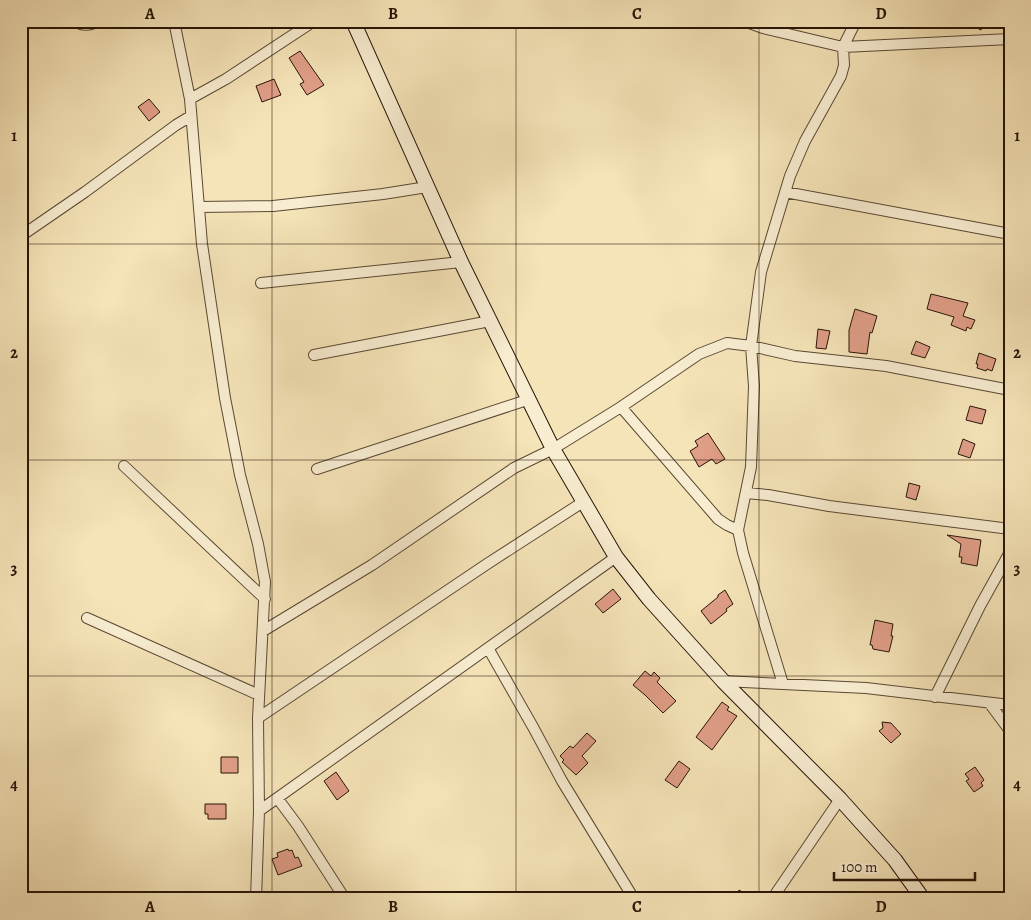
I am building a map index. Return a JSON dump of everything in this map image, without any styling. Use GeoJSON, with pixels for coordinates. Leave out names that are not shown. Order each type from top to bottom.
{"type":"FeatureCollection","features":[{"type":"Feature","properties":{"kind":"street"},"geometry":{"type":"LineString","coordinates":[[75,21],[85,25],[97,21]]}},
{"type":"Feature","properties":{"kind":"street"},"geometry":{"type":"LineString","coordinates":[[174,21],[190,99],[206,274],[234,447],[263,568],[266,599],[258,718],[260,811],[256,899]]}},
{"type":"Feature","properties":{"kind":"street"},"geometry":{"type":"LineString","coordinates":[[190,99],[242,69],[314,21]]}},
{"type":"Feature","properties":{"kind":"street"},"geometry":{"type":"LineString","coordinates":[[353,21],[461,262],[553,449],[616,557],[723,682],[840,800],[895,860],[923,899]]}},
{"type":"Feature","properties":{"kind":"street"},"geometry":{"type":"LineString","coordinates":[[744,21],[763,28],[843,47],[1010,39]]}},
{"type":"Feature","properties":{"kind":"street"},"geometry":{"type":"LineString","coordinates":[[783,684],[743,553],[738,530],[750,466],[753,424],[754,386],[751,346],[761,272],[794,164],[841,76],[844,65],[843,47],[856,21]]}},
{"type":"Feature","properties":{"kind":"street"},"geometry":{"type":"LineString","coordinates":[[21,236],[86,192],[176,125],[191,116]]}},
{"type":"Feature","properties":{"kind":"street"},"geometry":{"type":"LineString","coordinates":[[199,207],[274,206],[383,194],[427,187]]}},
{"type":"Feature","properties":{"kind":"street"},"geometry":{"type":"LineString","coordinates":[[785,192],[1010,234]]}},
{"type":"Feature","properties":{"kind":"street"},"geometry":{"type":"LineString","coordinates":[[261,283],[461,262]]}},
{"type":"Feature","properties":{"kind":"street"},"geometry":{"type":"LineString","coordinates":[[314,355],[490,321]]}},
{"type":"Feature","properties":{"kind":"street"},"geometry":{"type":"LineString","coordinates":[[263,631],[372,565],[514,468],[553,449],[699,354],[713,347],[726,343],[751,346],[795,356],[886,366],[928,373],[1010,390]]}},
{"type":"Feature","properties":{"kind":"street"},"geometry":{"type":"LineString","coordinates":[[317,469],[530,399]]}},
{"type":"Feature","properties":{"kind":"street"},"geometry":{"type":"LineString","coordinates":[[621,406],[718,519],[738,530]]}},
{"type":"Feature","properties":{"kind":"street"},"geometry":{"type":"LineString","coordinates":[[124,466],[266,599]]}},
{"type":"Feature","properties":{"kind":"street"},"geometry":{"type":"LineString","coordinates":[[746,493],[768,494],[829,506],[1010,529]]}},
{"type":"Feature","properties":{"kind":"street"},"geometry":{"type":"LineString","coordinates":[[258,718],[487,564],[583,502]]}},
{"type":"Feature","properties":{"kind":"street"},"geometry":{"type":"LineString","coordinates":[[935,697],[980,606],[1010,552]]}},
{"type":"Feature","properties":{"kind":"street"},"geometry":{"type":"LineString","coordinates":[[260,811],[616,557]]}},
{"type":"Feature","properties":{"kind":"street"},"geometry":{"type":"LineString","coordinates":[[87,618],[259,695]]}},
{"type":"Feature","properties":{"kind":"street"},"geometry":{"type":"LineString","coordinates":[[488,648],[562,781],[634,899]]}},
{"type":"Feature","properties":{"kind":"street"},"geometry":{"type":"LineString","coordinates":[[723,682],[866,688],[1010,705]]}},
{"type":"Feature","properties":{"kind":"street"},"geometry":{"type":"LineString","coordinates":[[990,704],[1010,731]]}},
{"type":"Feature","properties":{"kind":"street"},"geometry":{"type":"LineString","coordinates":[[278,799],[298,826],[344,899]]}},
{"type":"Feature","properties":{"kind":"street"},"geometry":{"type":"LineString","coordinates":[[772,899],[840,800]]}},
{"type":"Feature","properties":{"kind":"building"},"geometry":{"type":"Polygon","coordinates":[[[963,21],[985,21],[981,30],[963,21]]]}},
{"type":"Feature","properties":{"kind":"building"},"geometry":{"type":"Polygon","coordinates":[[[300,51],[324,85],[307,95],[300,84],[304,82],[289,58],[300,51]]]}},
{"type":"Feature","properties":{"kind":"building"},"geometry":{"type":"Polygon","coordinates":[[[274,79],[281,95],[262,102],[256,86],[274,79]]]}},
{"type":"Feature","properties":{"kind":"building"},"geometry":{"type":"Polygon","coordinates":[[[149,99],[160,112],[149,121],[138,107],[149,99]]]}},
{"type":"Feature","properties":{"kind":"building"},"geometry":{"type":"Polygon","coordinates":[[[931,294],[968,303],[963,316],[975,320],[971,329],[967,327],[966,331],[951,325],[954,317],[927,309],[931,294]]]}},
{"type":"Feature","properties":{"kind":"building"},"geometry":{"type":"Polygon","coordinates":[[[855,309],[877,316],[872,333],[870,332],[867,354],[849,352],[849,330],[855,309]]]}},
{"type":"Feature","properties":{"kind":"building"},"geometry":{"type":"Polygon","coordinates":[[[818,329],[830,331],[826,349],[816,348],[818,329]]]}},
{"type":"Feature","properties":{"kind":"building"},"geometry":{"type":"Polygon","coordinates":[[[916,341],[930,347],[925,358],[911,354],[916,341]]]}},
{"type":"Feature","properties":{"kind":"building"},"geometry":{"type":"Polygon","coordinates":[[[979,353],[996,359],[992,371],[977,368],[978,364],[976,364],[979,353]]]}},
{"type":"Feature","properties":{"kind":"building"},"geometry":{"type":"Polygon","coordinates":[[[970,406],[986,410],[982,424],[966,420],[970,406]]]}},
{"type":"Feature","properties":{"kind":"building"},"geometry":{"type":"Polygon","coordinates":[[[708,433],[725,459],[716,464],[712,459],[699,467],[690,451],[698,446],[695,441],[708,433]]]}},
{"type":"Feature","properties":{"kind":"building"},"geometry":{"type":"Polygon","coordinates":[[[963,439],[975,444],[970,458],[958,454],[963,439]]]}},
{"type":"Feature","properties":{"kind":"building"},"geometry":{"type":"Polygon","coordinates":[[[909,483],[920,486],[916,500],[906,497],[909,483]]]}},
{"type":"Feature","properties":{"kind":"building"},"geometry":{"type":"Polygon","coordinates":[[[947,535],[981,540],[977,566],[961,563],[962,557],[959,557],[961,544],[947,535]]]}},
{"type":"Feature","properties":{"kind":"building"},"geometry":{"type":"Polygon","coordinates":[[[613,589],[621,599],[603,613],[595,604],[613,589]]]}},
{"type":"Feature","properties":{"kind":"building"},"geometry":{"type":"Polygon","coordinates":[[[725,590],[733,604],[711,624],[701,611],[725,590]]]}},
{"type":"Feature","properties":{"kind":"building"},"geometry":{"type":"Polygon","coordinates":[[[875,620],[893,624],[891,636],[893,636],[889,652],[873,649],[872,645],[870,645],[875,620]]]}},
{"type":"Feature","properties":{"kind":"building"},"geometry":{"type":"Polygon","coordinates":[[[645,671],[651,676],[654,672],[660,678],[657,682],[676,701],[663,713],[633,685],[645,671]]]}},
{"type":"Feature","properties":{"kind":"building"},"geometry":{"type":"Polygon","coordinates":[[[722,702],[729,707],[727,710],[737,716],[712,750],[696,737],[722,702]]]}},
{"type":"Feature","properties":{"kind":"building"},"geometry":{"type":"Polygon","coordinates":[[[882,722],[891,723],[901,734],[891,743],[879,731],[883,728],[882,722]]]}},
{"type":"Feature","properties":{"kind":"building"},"geometry":{"type":"Polygon","coordinates":[[[587,733],[596,741],[582,756],[588,763],[576,775],[562,762],[564,760],[560,756],[570,746],[573,748],[587,733]]]}},
{"type":"Feature","properties":{"kind":"building"},"geometry":{"type":"Polygon","coordinates":[[[221,757],[238,757],[238,773],[221,773],[221,757]]]}},
{"type":"Feature","properties":{"kind":"building"},"geometry":{"type":"Polygon","coordinates":[[[679,761],[690,769],[677,788],[665,780],[679,761]]]}},
{"type":"Feature","properties":{"kind":"building"},"geometry":{"type":"Polygon","coordinates":[[[975,767],[984,780],[981,783],[983,786],[974,792],[966,781],[969,779],[965,774],[975,767]]]}},
{"type":"Feature","properties":{"kind":"building"},"geometry":{"type":"Polygon","coordinates":[[[336,772],[349,791],[337,800],[324,781],[336,772]]]}},
{"type":"Feature","properties":{"kind":"building"},"geometry":{"type":"Polygon","coordinates":[[[205,804],[226,804],[226,819],[208,819],[208,814],[205,814],[205,804]]]}},
{"type":"Feature","properties":{"kind":"building"},"geometry":{"type":"Polygon","coordinates":[[[288,849],[289,851],[292,850],[295,858],[298,857],[302,866],[278,875],[272,859],[278,857],[277,853],[288,849]]]}},
{"type":"Feature","properties":{"kind":"building"},"geometry":{"type":"Polygon","coordinates":[[[739,890],[754,899],[734,899],[739,890]]]}}]}
